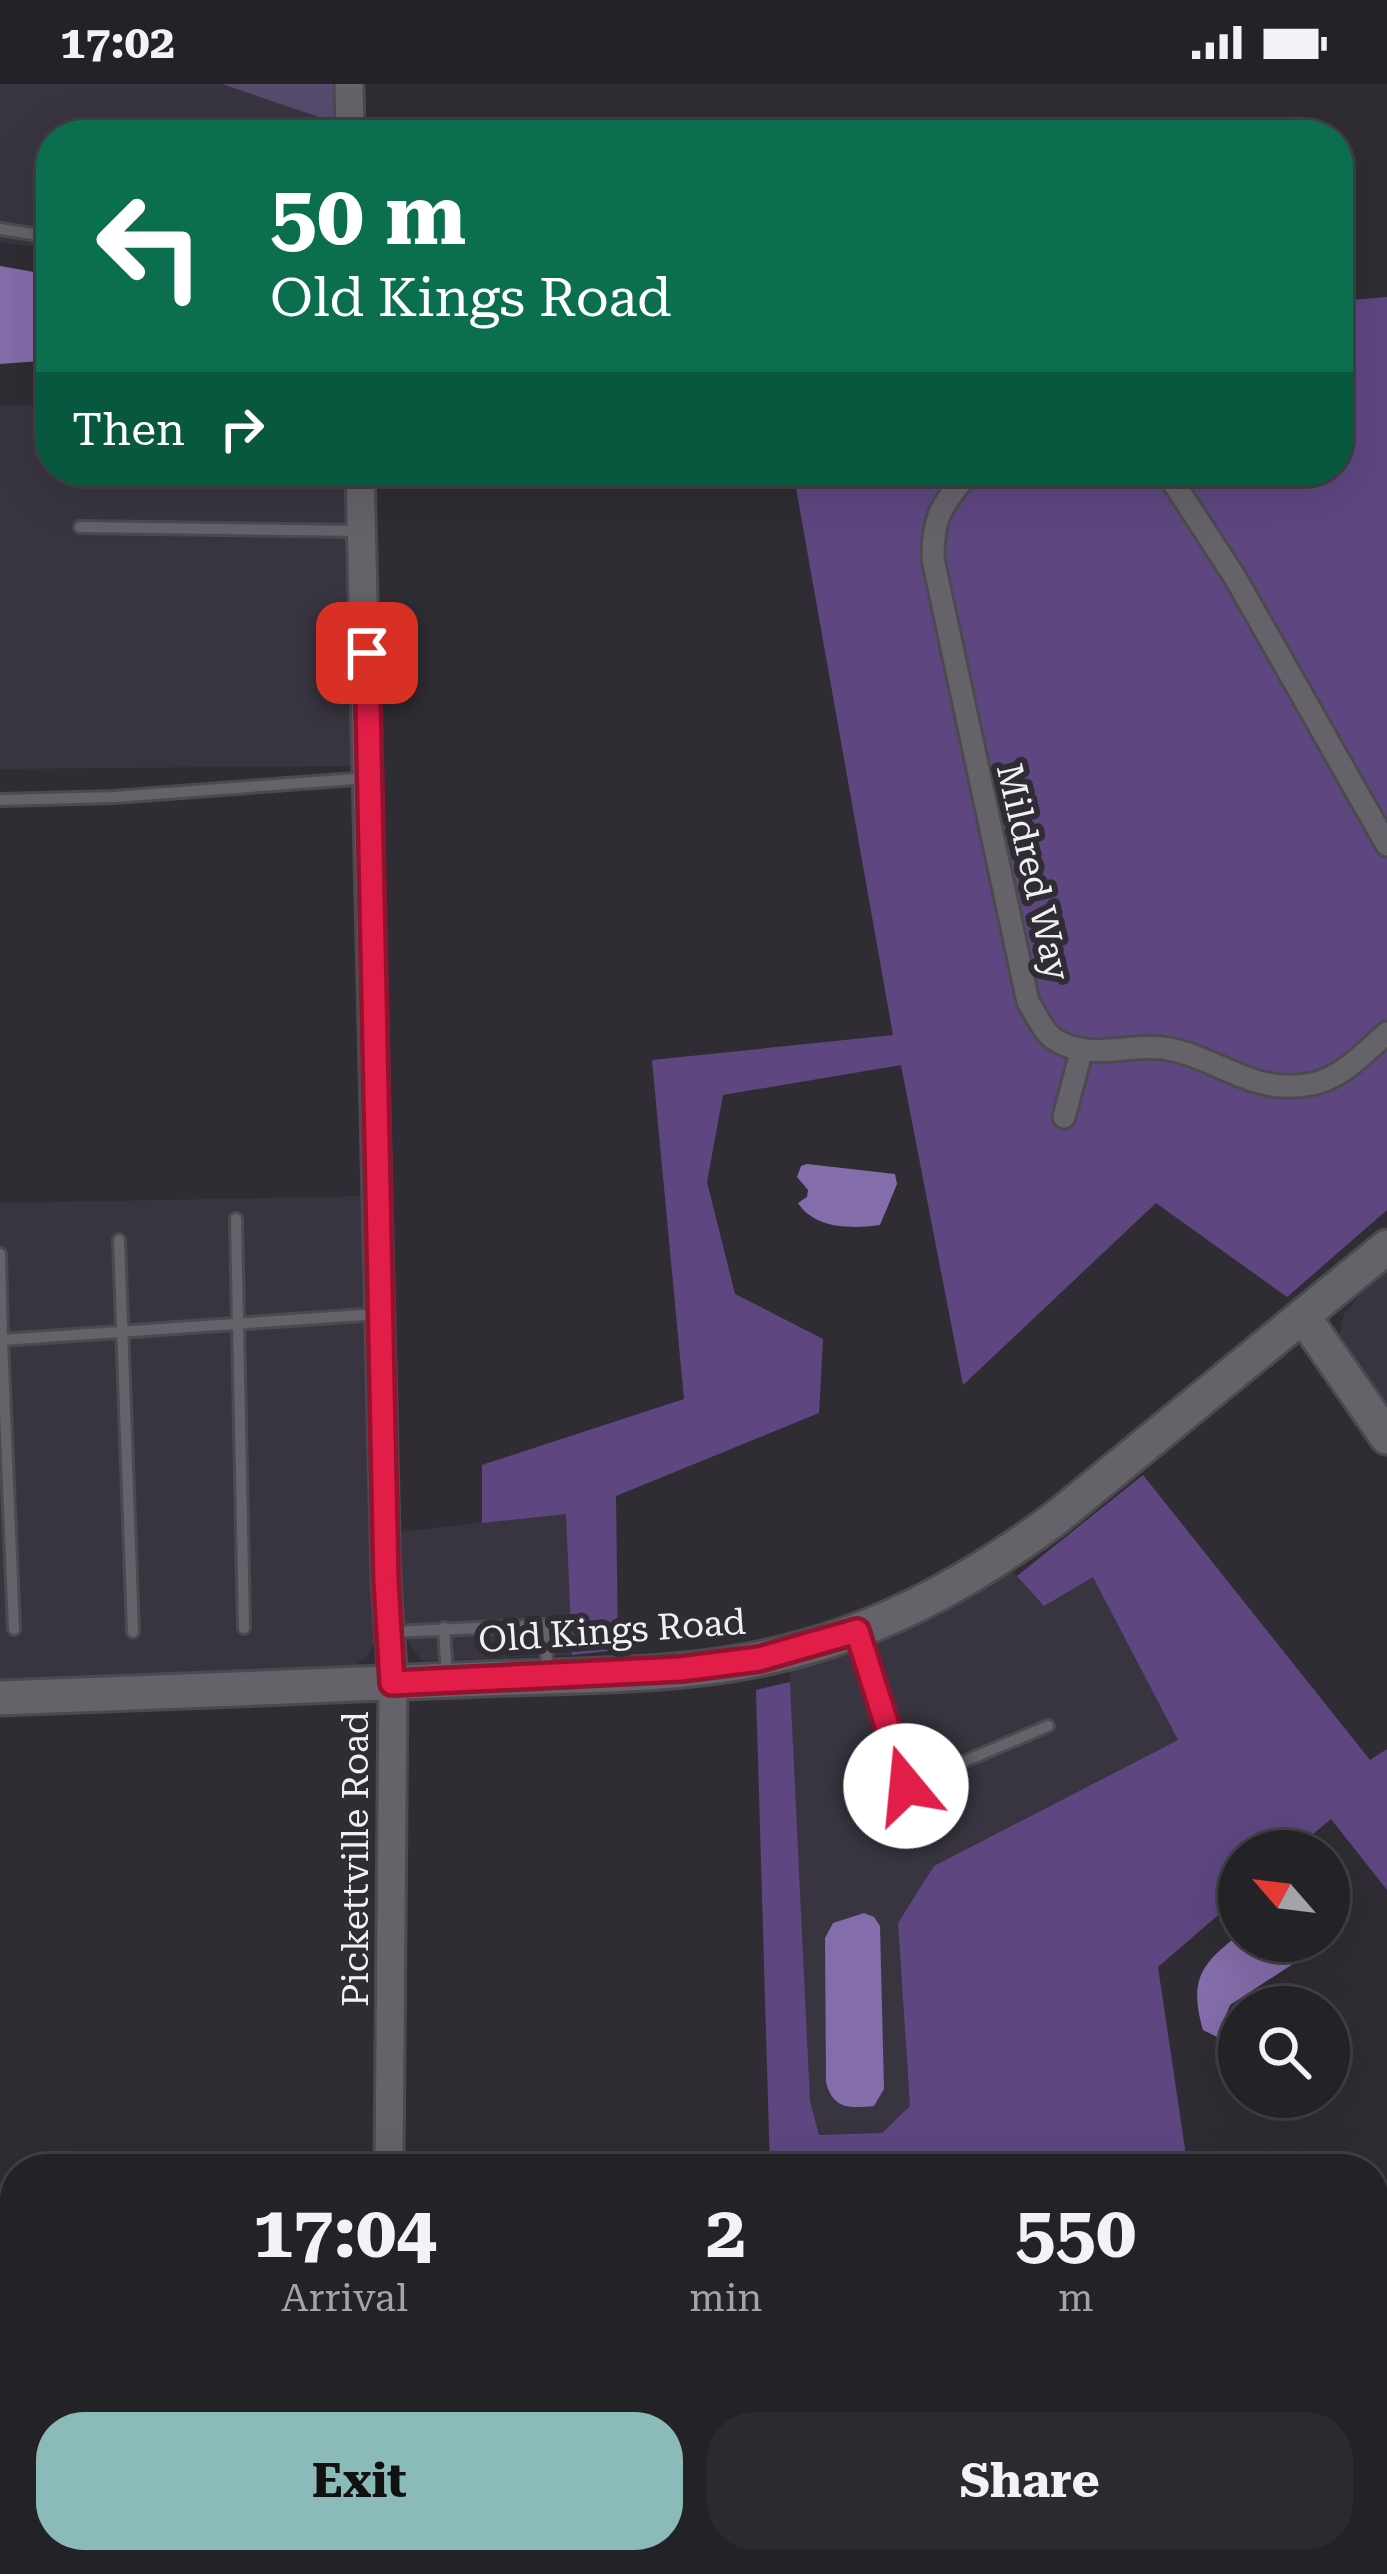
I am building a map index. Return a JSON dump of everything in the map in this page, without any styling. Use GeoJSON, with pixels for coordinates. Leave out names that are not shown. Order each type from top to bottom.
{"type":"FeatureCollection","features":[{"type":"Feature","properties":{"kind":"main road","name":"Old Kings Road"},"geometry":{"type":"LineString","coordinates":[[0,1699],[681,1669],[759,1659],[857,1631],[940,1594],[1000,1560],[1387,1246]]}},
{"type":"Feature","properties":{"kind":"main road"},"geometry":{"type":"LineString","coordinates":[[1303,1316],[1387,1437]]}},
{"type":"Feature","properties":{"kind":"street"},"geometry":{"type":"LineString","coordinates":[[349,84],[350,120]]}},
{"type":"Feature","properties":{"kind":"street","name":"Pickettville Road"},"geometry":{"type":"LineString","coordinates":[[361,486],[392,1683],[388,2154]]}},
{"type":"Feature","properties":{"kind":"street","name":"Mildred Way"},"geometry":{"type":"LineString","coordinates":[[957,486],[933,524],[932,559],[1028,1002],[1052,1039],[1082,1049]]}},
{"type":"Feature","properties":{"kind":"street"},"geometry":{"type":"LineString","coordinates":[[1176,486],[1236,579],[1387,845]]}},
{"type":"Feature","properties":{"kind":"street"},"geometry":{"type":"LineString","coordinates":[[1064,1117],[1082,1049],[1161,1048],[1276,1088],[1316,1084],[1350,1066],[1387,1033]]}},
{"type":"Feature","properties":{"kind":"lane"},"geometry":{"type":"LineString","coordinates":[[0,230],[36,235]]}},
{"type":"Feature","properties":{"kind":"lane"},"geometry":{"type":"LineString","coordinates":[[80,527],[363,531]]}},
{"type":"Feature","properties":{"kind":"lane"},"geometry":{"type":"LineString","coordinates":[[0,800],[114,797],[370,778]]}},
{"type":"Feature","properties":{"kind":"lane"},"geometry":{"type":"LineString","coordinates":[[236,1220],[244,1628]]}},
{"type":"Feature","properties":{"kind":"lane"},"geometry":{"type":"LineString","coordinates":[[119,1240],[133,1632]]}},
{"type":"Feature","properties":{"kind":"lane"},"geometry":{"type":"LineString","coordinates":[[0,1254],[14,1629]]}},
{"type":"Feature","properties":{"kind":"lane"},"geometry":{"type":"LineString","coordinates":[[2,1340],[382,1314]]}},
{"type":"Feature","properties":{"kind":"lane"},"geometry":{"type":"LineString","coordinates":[[389,1632],[546,1625],[547,1676]]}},
{"type":"Feature","properties":{"kind":"lane"},"geometry":{"type":"LineString","coordinates":[[444,1628],[447,1681]]}},
{"type":"Feature","properties":{"kind":"lane"},"geometry":{"type":"LineString","coordinates":[[857,1631],[906,1786],[1048,1726]]}},
{"type":"Feature","properties":{"kind":"shaded area"},"geometry":{"type":"Polygon","coordinates":[[[0,84],[222,84],[327,120],[36,120],[36,247],[0,242],[0,84]]]}},
{"type":"Feature","properties":{"kind":"shaded area"},"geometry":{"type":"Polygon","coordinates":[[[222,84],[337,84],[339,120],[222,84]]]}},
{"type":"Feature","properties":{"kind":"shaded area"},"geometry":{"type":"Polygon","coordinates":[[[0,266],[36,272],[36,361],[0,364],[0,266]]]}},
{"type":"Feature","properties":{"kind":"shaded area"},"geometry":{"type":"Polygon","coordinates":[[[1387,297],[1387,1210],[1287,1297],[1156,1203],[963,1385],[901,1065],[723,1095],[707,1182],[735,1294],[823,1339],[819,1413],[616,1496],[618,1650],[572,1655],[566,1514],[482,1523],[482,1465],[684,1399],[652,1060],[893,1035],[796,486],[1353,486],[1353,300],[1387,297]]]}},
{"type":"Feature","properties":{"kind":"shaded area"},"geometry":{"type":"Polygon","coordinates":[[[36,405],[36,486],[351,486],[357,766],[0,769],[0,406],[36,405]]]}},
{"type":"Feature","properties":{"kind":"shaded area"},"geometry":{"type":"Polygon","coordinates":[[[807,1164],[895,1174],[897,1184],[880,1225],[834,1225],[805,1212],[798,1203],[808,1190],[797,1177],[807,1164]]]}},
{"type":"Feature","properties":{"kind":"shaded area"},"geometry":{"type":"Polygon","coordinates":[[[371,1196],[378,1621],[376,1641],[366,1657],[333,1673],[0,1688],[0,1203],[371,1196]]]}},
{"type":"Feature","properties":{"kind":"shaded area"},"geometry":{"type":"Polygon","coordinates":[[[1387,1262],[1387,1410],[1339,1337],[1344,1314],[1387,1262]]]}},
{"type":"Feature","properties":{"kind":"shaded area"},"geometry":{"type":"Polygon","coordinates":[[[1143,1475],[1370,1760],[1387,1749],[1387,1890],[1350,1843],[1350,1830],[1340,1830],[1331,1819],[1318,1830],[1218,1830],[1218,1915],[1158,1967],[1186,2154],[770,2154],[756,1690],[790,1682],[810,2101],[819,2135],[882,2133],[910,2106],[898,1923],[934,1866],[1178,1740],[1093,1577],[1044,1606],[1017,1576],[1143,1475]]]}},
{"type":"Feature","properties":{"kind":"shaded area"},"geometry":{"type":"Polygon","coordinates":[[[566,1513],[572,1655],[422,1661],[402,1633],[399,1532],[566,1513]]]}},
{"type":"Feature","properties":{"kind":"shaded area"},"geometry":{"type":"Polygon","coordinates":[[[1009,1567],[1044,1606],[1093,1576],[1178,1740],[934,1866],[898,1923],[910,2107],[882,2133],[819,2135],[810,2101],[789,1664],[1009,1567]]]}},
{"type":"Feature","properties":{"kind":"shaded area"},"geometry":{"type":"Polygon","coordinates":[[[864,1913],[880,1926],[884,2089],[874,2106],[850,2107],[833,2098],[826,2082],[825,1938],[833,1923],[864,1913]]]}},
{"type":"Feature","properties":{"kind":"shaded area"},"geometry":{"type":"Polygon","coordinates":[[[1218,1952],[1218,1962],[1296,1962],[1259,1986],[1218,1986],[1217,2037],[1203,2030],[1197,1999],[1201,1975],[1218,1952]]]}},
{"type":"Feature","properties":{"kind":"route"},"geometry":{"type":"LineString","coordinates":[[367,653],[392,1683],[681,1669],[759,1659],[857,1631],[906,1786]]}}]}
